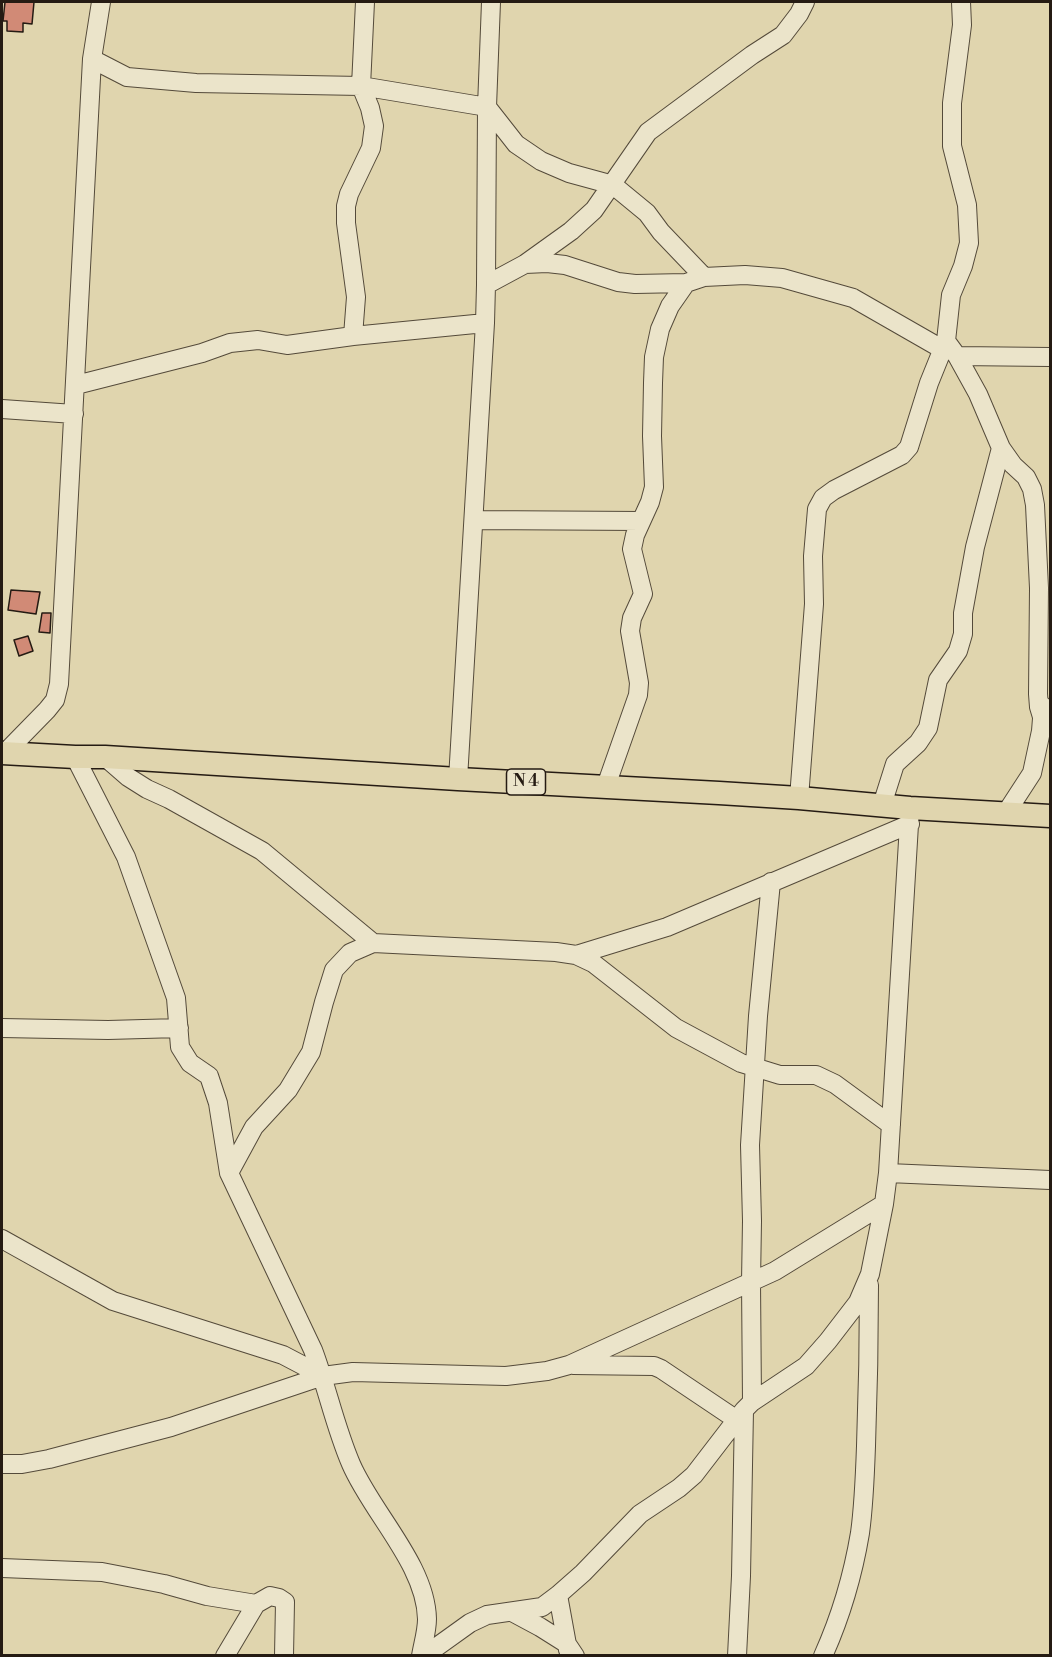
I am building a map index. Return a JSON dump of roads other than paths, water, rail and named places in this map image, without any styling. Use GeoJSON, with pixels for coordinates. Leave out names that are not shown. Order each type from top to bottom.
{"type":"FeatureCollection","features":[{"type":"Feature","properties":{"kind":"main road","name":"N 4"},"geometry":{"type":"LineString","coordinates":[[3,754],[105,757],[799,798],[882,805],[910,816],[1006,813],[1050,816]]}},
{"type":"Feature","properties":{"kind":"street"},"geometry":{"type":"LineString","coordinates":[[3,754],[55,700],[58,684],[92,59],[101,2]]}},
{"type":"Feature","properties":{"kind":"street"},"geometry":{"type":"LineString","coordinates":[[353,336],[356,297],[346,223],[346,206],[371,148],[374,126],[361,86],[365,2]]}},
{"type":"Feature","properties":{"kind":"street"},"geometry":{"type":"LineString","coordinates":[[458,779],[485,323],[487,107],[491,2]]}},
{"type":"Feature","properties":{"kind":"street"},"geometry":{"type":"LineString","coordinates":[[486,285],[525,264],[571,231],[594,210],[648,132],[752,55],[783,35],[806,2]]}},
{"type":"Feature","properties":{"kind":"street"},"geometry":{"type":"LineString","coordinates":[[799,798],[814,604],[813,556],[817,509],[824,498],[834,490],[902,455],[909,447],[929,383],[948,349],[951,295],[963,266],[969,243],[967,205],[952,146],[952,103],[962,25],[961,2]]}},
{"type":"Feature","properties":{"kind":"street"},"geometry":{"type":"LineString","coordinates":[[92,59],[128,77],[196,83],[361,86],[487,107],[516,144],[541,161],[569,173],[613,185],[647,213],[661,232],[704,277]]}},
{"type":"Feature","properties":{"kind":"street"},"geometry":{"type":"LineString","coordinates":[[525,264],[565,265],[618,282],[635,284],[686,283],[704,277],[745,274],[782,278],[853,298],[948,349],[1050,357]]}},
{"type":"Feature","properties":{"kind":"street"},"geometry":{"type":"LineString","coordinates":[[606,786],[638,695],[639,682],[630,631],[632,618],[643,594],[632,549],[635,535],[650,502],[654,487],[652,436],[654,357],[660,329],[670,306],[686,283]]}},
{"type":"Feature","properties":{"kind":"street"},"geometry":{"type":"LineString","coordinates":[[75,385],[202,353],[230,343],[258,340],[287,345],[485,323]]}},
{"type":"Feature","properties":{"kind":"street"},"geometry":{"type":"LineString","coordinates":[[948,349],[978,394],[1001,448],[1013,465],[1026,477],[1032,489],[1039,588],[1038,694],[1042,717]]}},
{"type":"Feature","properties":{"kind":"street"},"geometry":{"type":"LineString","coordinates":[[2,410],[74,414]]}},
{"type":"Feature","properties":{"kind":"street"},"geometry":{"type":"LineString","coordinates":[[882,805],[895,764],[918,743],[928,728],[938,680],[958,651],[963,634],[963,613],[975,547],[1001,448]]}},
{"type":"Feature","properties":{"kind":"street"},"geometry":{"type":"LineString","coordinates":[[474,520],[641,521]]}},
{"type":"Feature","properties":{"kind":"street"},"geometry":{"type":"LineString","coordinates":[[1006,813],[1032,772],[1038,746],[1050,598]]}},
{"type":"Feature","properties":{"kind":"street"},"geometry":{"type":"LineString","coordinates":[[75,757],[126,857],[176,999],[180,1047],[190,1063],[209,1076],[218,1103],[229,1173],[313,1350],[351,1466],[373,1505],[406,1553],[423,1593],[427,1619],[423,1656]]}},
{"type":"Feature","properties":{"kind":"street"},"geometry":{"type":"LineString","coordinates":[[105,757],[128,777],[147,789],[262,851],[373,943]]}},
{"type":"Feature","properties":{"kind":"street"},"geometry":{"type":"LineString","coordinates":[[576,955],[667,927],[771,882],[910,816],[888,1173],[870,1274],[864,1499],[851,1577],[836,1627],[824,1656]]}},
{"type":"Feature","properties":{"kind":"street"},"geometry":{"type":"LineString","coordinates":[[737,1656],[751,1282],[750,1145],[758,1016],[771,882]]}},
{"type":"Feature","properties":{"kind":"street"},"geometry":{"type":"LineString","coordinates":[[229,1173],[254,1127],[288,1090],[311,1052],[334,970],[350,952],[373,943],[556,952],[576,955],[593,963],[676,1028],[741,1063],[780,1075],[816,1076],[835,1084],[891,1125]]}},
{"type":"Feature","properties":{"kind":"street"},"geometry":{"type":"LineString","coordinates":[[2,1028],[108,1030],[179,1028]]}},
{"type":"Feature","properties":{"kind":"street"},"geometry":{"type":"LineString","coordinates":[[888,1173],[1050,1180]]}},
{"type":"Feature","properties":{"kind":"street"},"geometry":{"type":"LineString","coordinates":[[2,1464],[22,1464],[50,1459],[171,1426],[323,1376],[353,1372],[506,1376],[547,1371],[569,1365],[788,1264],[884,1204]]}},
{"type":"Feature","properties":{"kind":"street"},"geometry":{"type":"LineString","coordinates":[[2,1239],[113,1301],[283,1355],[323,1376]]}},
{"type":"Feature","properties":{"kind":"street"},"geometry":{"type":"LineString","coordinates":[[423,1656],[470,1623],[487,1615],[542,1607],[558,1595],[640,1515],[679,1488],[694,1474],[745,1411],[806,1366],[858,1302],[870,1274]]}},
{"type":"Feature","properties":{"kind":"street"},"geometry":{"type":"LineString","coordinates":[[313,1350],[353,1372]]}},
{"type":"Feature","properties":{"kind":"street"},"geometry":{"type":"LineString","coordinates":[[569,1365],[654,1366],[745,1411]]}},
{"type":"Feature","properties":{"kind":"street"},"geometry":{"type":"LineString","coordinates":[[2,1568],[102,1572],[164,1584],[207,1596],[256,1604]]}},
{"type":"Feature","properties":{"kind":"street"},"geometry":{"type":"LineString","coordinates":[[558,1595],[570,1652]]}},
{"type":"Feature","properties":{"kind":"street"},"geometry":{"type":"LineString","coordinates":[[225,1656],[256,1604],[270,1596],[285,1602],[284,1656]]}},
{"type":"Feature","properties":{"kind":"street"},"geometry":{"type":"LineString","coordinates":[[512,1612],[540,1627],[570,1652]]}}]}
